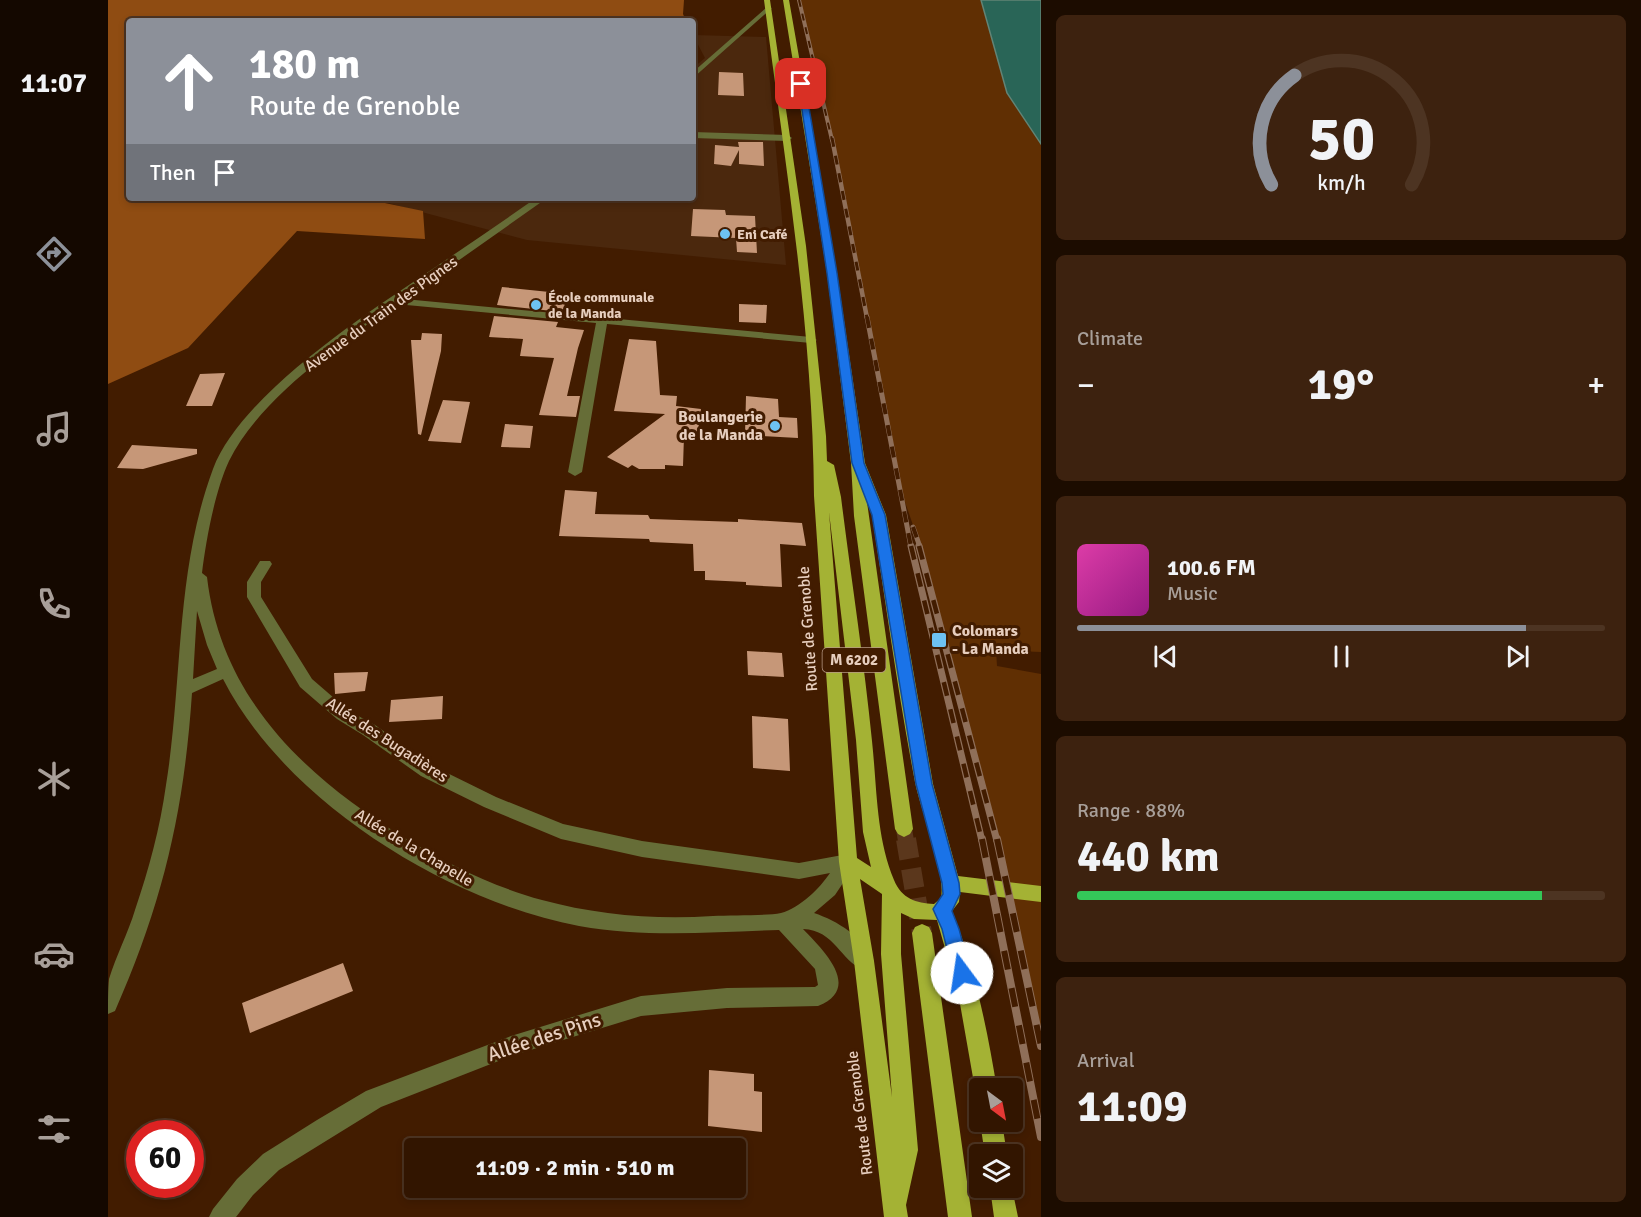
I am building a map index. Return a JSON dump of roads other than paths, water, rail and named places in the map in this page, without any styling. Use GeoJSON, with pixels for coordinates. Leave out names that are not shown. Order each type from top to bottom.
{"type":"FeatureCollection","features":[{"type":"Feature","properties":{"kind":"main road","name":"M 6202"},"geometry":{"type":"LineString","coordinates":[[786,0],[832,273],[858,463],[861,516],[904,829]]}},
{"type":"Feature","properties":{"kind":"main road","name":"Route de Grenoble"},"geometry":{"type":"LineString","coordinates":[[768,4],[788,138],[820,436],[821,496],[848,862],[864,961],[895,1214]]}},
{"type":"Feature","properties":{"kind":"main road","name":"M 6202"},"geometry":{"type":"LineString","coordinates":[[820,436],[834,497],[864,740],[872,832],[888,889],[907,1150],[895,1214]]}},
{"type":"Feature","properties":{"kind":"main road","name":"M 6202"},"geometry":{"type":"LineString","coordinates":[[858,463],[879,515],[924,784],[950,883]]}},
{"type":"Feature","properties":{"kind":"main road"},"geometry":{"type":"LineString","coordinates":[[848,862],[888,889],[904,907],[914,911],[934,912],[942,909],[951,894],[950,883],[1041,894]]}},
{"type":"Feature","properties":{"kind":"main road"},"geometry":{"type":"LineString","coordinates":[[942,909],[958,954],[981,1052],[985,1078]]}},
{"type":"Feature","properties":{"kind":"main road"},"geometry":{"type":"LineString","coordinates":[[922,933],[960,1217]]}},
{"type":"Feature","properties":{"kind":"main road"},"geometry":{"type":"LineString","coordinates":[[1003,1198],[1006,1217]]}},
{"type":"Feature","properties":{"kind":"street"},"geometry":{"type":"LineString","coordinates":[[696,73],[768,4]]}},
{"type":"Feature","properties":{"kind":"street"},"geometry":{"type":"LineString","coordinates":[[696,135],[788,138]]}},
{"type":"Feature","properties":{"kind":"street","name":"Avenue du Train des Pignes"},"geometry":{"type":"LineString","coordinates":[[108,1004],[150,901],[163,856],[180,750],[188,620],[198,553],[203,523],[222,464],[236,442],[283,389],[327,352],[395,301],[538,201]]}},
{"type":"Feature","properties":{"kind":"street"},"geometry":{"type":"LineString","coordinates":[[395,301],[811,340]]}},
{"type":"Feature","properties":{"kind":"street"},"geometry":{"type":"LineString","coordinates":[[575,472],[602,321]]}},
{"type":"Feature","properties":{"kind":"street","name":"Allée de la Chapelle"},"geometry":{"type":"LineString","coordinates":[[198,553],[200,589],[206,620],[227,671],[275,744],[311,779],[382,832],[469,882],[542,909],[628,923],[689,926],[783,921],[814,922],[834,931],[864,961]]}},
{"type":"Feature","properties":{"kind":"street","name":"Allée des Bugadières"},"geometry":{"type":"LineString","coordinates":[[265,564],[254,582],[254,597],[278,640],[306,682],[343,715],[369,730],[427,771],[489,802],[561,831],[601,842],[800,871],[848,862]]}},
{"type":"Feature","properties":{"kind":"street"},"geometry":{"type":"LineString","coordinates":[[183,690],[227,671]]}},
{"type":"Feature","properties":{"kind":"street","name":"Allée de la Chapelle"},"geometry":{"type":"LineString","coordinates":[[783,921],[815,904],[833,887],[848,862]]}},
{"type":"Feature","properties":{"kind":"street","name":"Allée des Pins"},"geometry":{"type":"LineString","coordinates":[[221,1217],[245,1187],[271,1162],[325,1128],[374,1099],[500,1051],[641,1006],[728,998],[818,996],[828,989],[827,972],[783,921]]}},
{"type":"Feature","properties":{"kind":"water"},"geometry":{"type":"Polygon","coordinates":[[[981,0],[1041,0],[1041,144],[1007,93],[981,0]]]}},
{"type":"Feature","properties":{"kind":"tunnel"},"geometry":{"type":"LineString","coordinates":[[904,829],[906,841]]}},
{"type":"Feature","properties":{"kind":"tunnel"},"geometry":{"type":"LineString","coordinates":[[906,839],[922,933]]}},
{"type":"Feature","properties":{"kind":"railway"},"geometry":{"type":"LineString","coordinates":[[799,0],[832,140]]}},
{"type":"Feature","properties":{"kind":"railway"},"geometry":{"type":"LineString","coordinates":[[832,138],[867,318]]}},
{"type":"Feature","properties":{"kind":"railway"},"geometry":{"type":"LineString","coordinates":[[867,317],[911,547]]}},
{"type":"Feature","properties":{"kind":"railway"},"geometry":{"type":"LineString","coordinates":[[913,527],[920,547]]}},
{"type":"Feature","properties":{"kind":"railway"},"geometry":{"type":"LineString","coordinates":[[911,546],[982,841]]}},
{"type":"Feature","properties":{"kind":"railway"},"geometry":{"type":"LineString","coordinates":[[919,546],[997,841]]}},
{"type":"Feature","properties":{"kind":"railway"},"geometry":{"type":"LineString","coordinates":[[982,839],[1041,1137]]}},
{"type":"Feature","properties":{"kind":"railway"},"geometry":{"type":"LineString","coordinates":[[997,839],[1041,1046]]}},
{"type":"Feature","properties":{"kind":"place","name":"Eni Café"},"geometry":{"type":"Point","coordinates":[725,234]}},
{"type":"Feature","properties":{"kind":"place","name":"École communale de la Manda"},"geometry":{"type":"Point","coordinates":[536,305]}},
{"type":"Feature","properties":{"kind":"place","name":"Boulangerie de la Manda"},"geometry":{"type":"Point","coordinates":[775,426]}},
{"type":"Feature","properties":{"kind":"place","name":"Colomars - La Manda"},"geometry":{"type":"Point","coordinates":[939,640]}}]}
